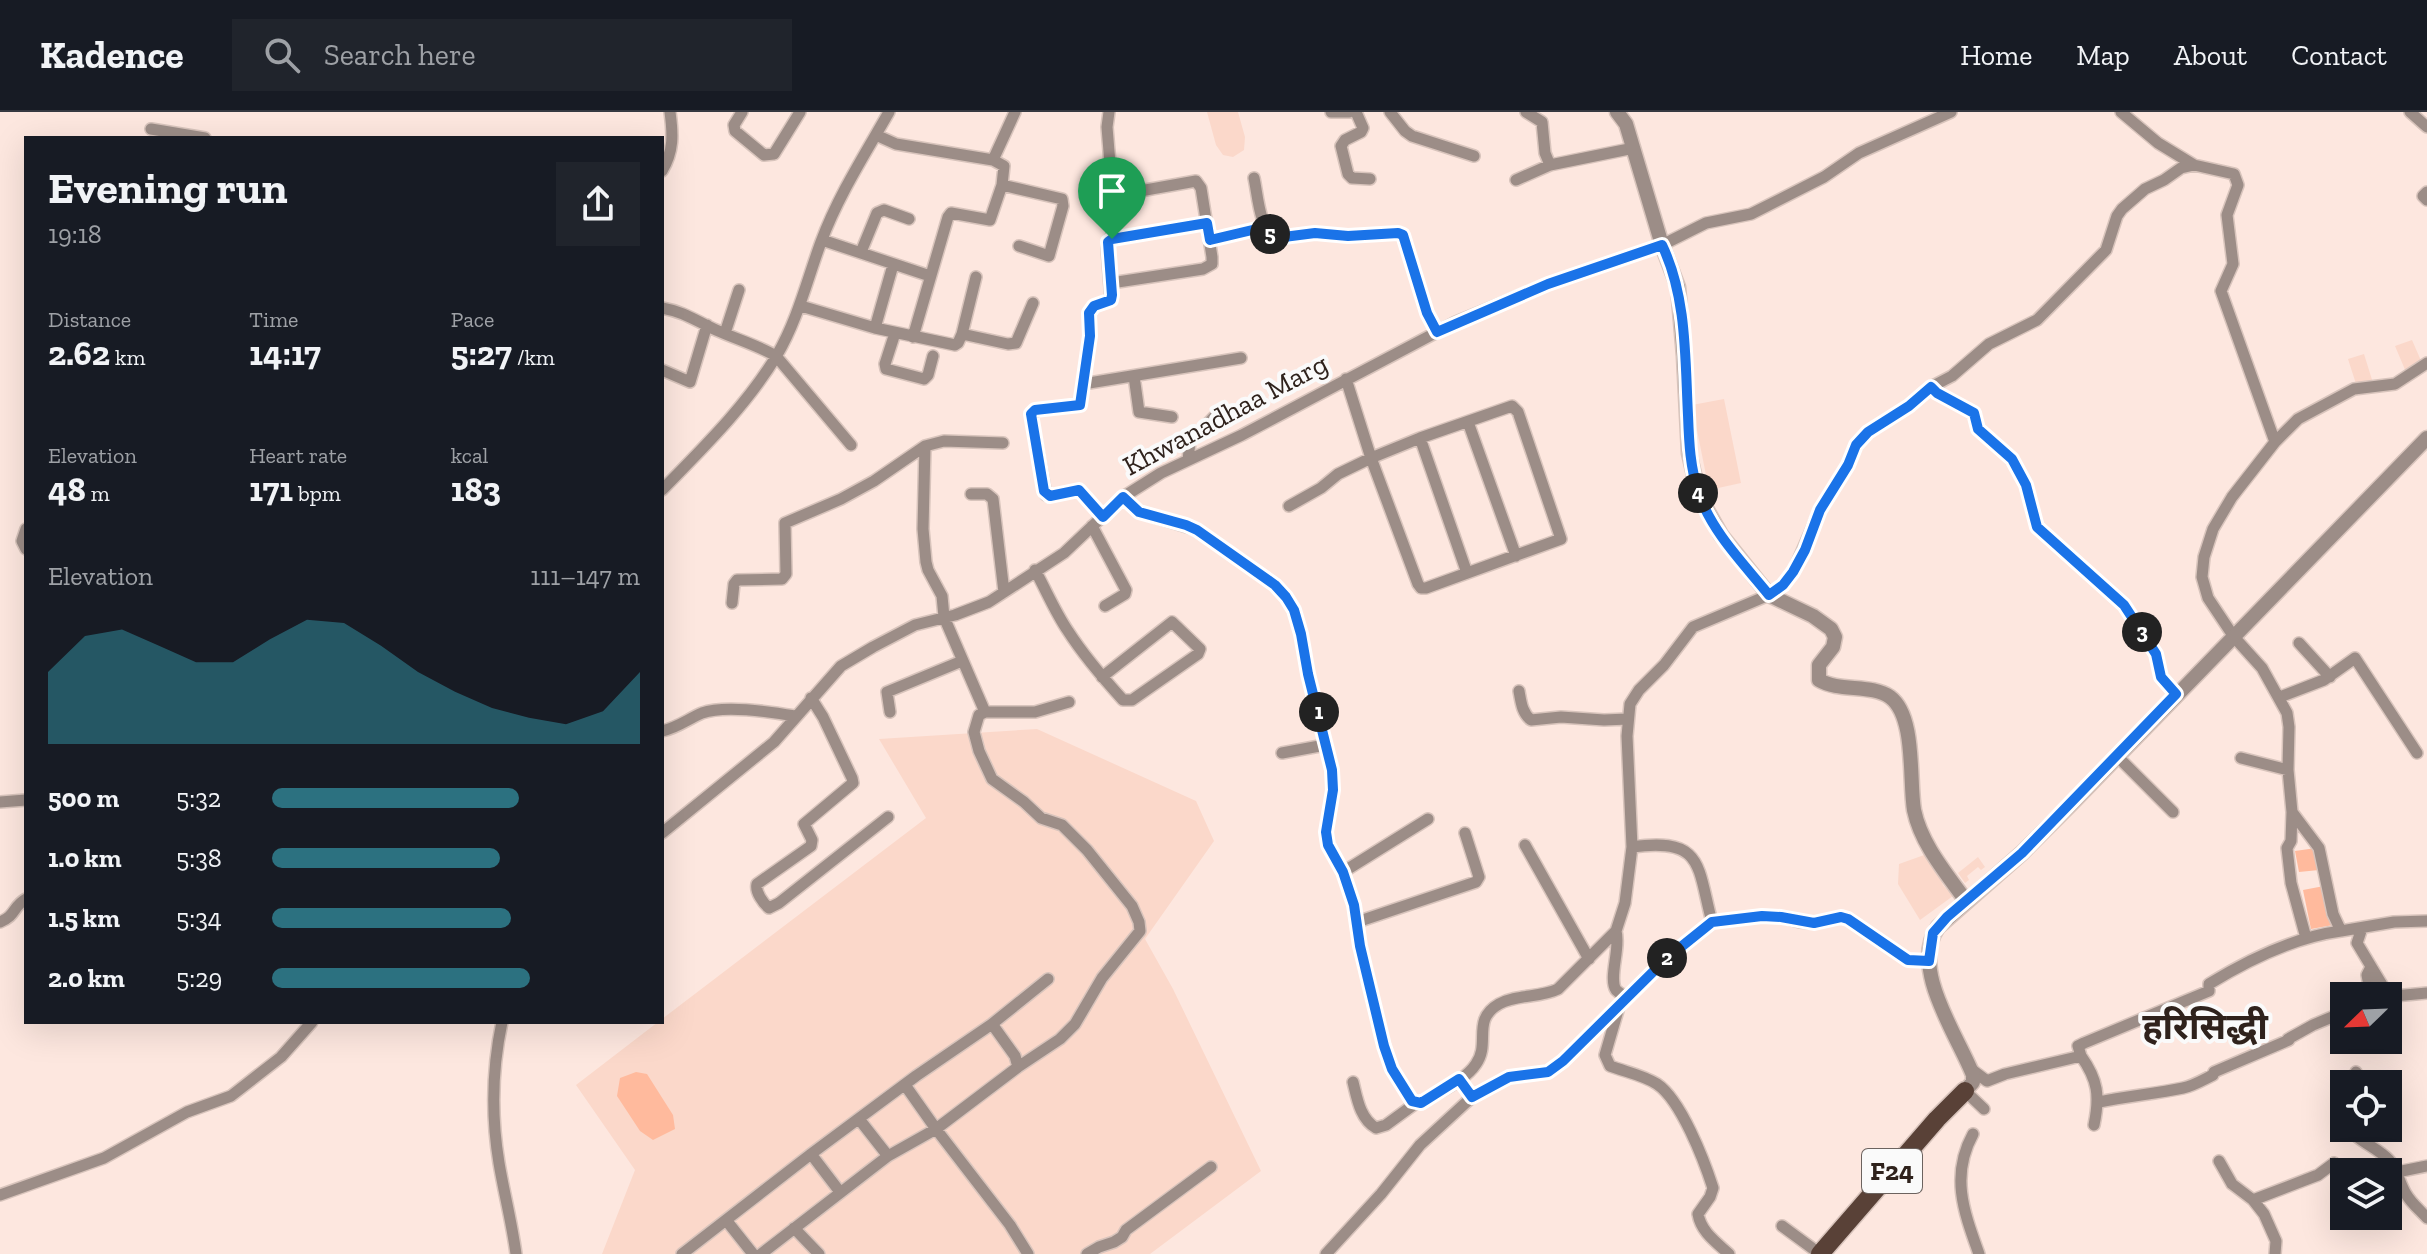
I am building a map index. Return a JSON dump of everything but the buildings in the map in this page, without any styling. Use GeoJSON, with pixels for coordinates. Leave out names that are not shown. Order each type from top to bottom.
{"type":"FeatureCollection","features":[{"type":"Feature","properties":{"kind":"main road","name":"F24"},"geometry":{"type":"LineString","coordinates":[[1820,1254],[1965,1091]]}},
{"type":"Feature","properties":{"kind":"street"},"geometry":{"type":"LineString","coordinates":[[664,168],[670,158],[672,144],[670,112]]}},
{"type":"Feature","properties":{"kind":"street"},"geometry":{"type":"LineString","coordinates":[[742,112],[734,125],[735,131],[769,156],[774,154],[800,112]]}},
{"type":"Feature","properties":{"kind":"street"},"geometry":{"type":"LineString","coordinates":[[664,488],[723,428],[776,356],[801,306],[822,240],[843,193],[889,112]]}},
{"type":"Feature","properties":{"kind":"street"},"geometry":{"type":"LineString","coordinates":[[993,160],[1015,112]]}},
{"type":"Feature","properties":{"kind":"street"},"geometry":{"type":"LineString","coordinates":[[1103,517],[1079,490],[1046,495],[1031,414],[1035,410],[1080,405],[1090,336],[1089,313],[1094,306],[1111,300],[1107,248],[1115,225],[1107,127],[1109,112]]}},
{"type":"Feature","properties":{"kind":"street"},"geometry":{"type":"LineString","coordinates":[[1331,112],[1349,112]]}},
{"type":"Feature","properties":{"kind":"street"},"geometry":{"type":"LineString","coordinates":[[1356,112],[1363,128],[1341,146],[1348,174],[1352,178],[1370,179]]}},
{"type":"Feature","properties":{"kind":"street"},"geometry":{"type":"LineString","coordinates":[[1390,112],[1412,136],[1474,156]]}},
{"type":"Feature","properties":{"kind":"street"},"geometry":{"type":"LineString","coordinates":[[1526,112],[1542,122],[1545,153],[1550,165]]}},
{"type":"Feature","properties":{"kind":"street"},"geometry":{"type":"LineString","coordinates":[[1617,112],[1626,124],[1662,245],[1678,287],[1689,453],[1699,496],[1721,535],[1769,595],[1813,616],[1831,629],[1835,637],[1833,647],[1819,665],[1817,675],[1822,682],[1888,695],[1899,707],[1906,725],[1915,813],[1931,851],[1966,901]]}},
{"type":"Feature","properties":{"kind":"street","name":"Khwanadhaa Marg"},"geometry":{"type":"LineString","coordinates":[[664,831],[774,742],[841,666],[915,625],[989,602],[1064,553],[1123,497],[1161,473],[1242,435],[1437,332],[1548,284],[1662,245],[1706,223],[1751,214],[1824,177],[1859,153],[1951,112]]}},
{"type":"Feature","properties":{"kind":"street"},"geometry":{"type":"LineString","coordinates":[[2121,112],[2158,143],[2194,165],[2234,174],[2238,185],[2227,215],[2233,264],[2221,291],[2275,442]]}},
{"type":"Feature","properties":{"kind":"street"},"geometry":{"type":"LineString","coordinates":[[2410,112],[2427,127]]}},
{"type":"Feature","properties":{"kind":"street"},"geometry":{"type":"LineString","coordinates":[[151,129],[193,136]]}},
{"type":"Feature","properties":{"kind":"street"},"geometry":{"type":"LineString","coordinates":[[876,135],[896,144],[993,160],[1004,166],[1002,185],[990,220],[951,213],[913,337]]}},
{"type":"Feature","properties":{"kind":"street"},"geometry":{"type":"LineString","coordinates":[[1516,180],[1550,165],[1634,148]]}},
{"type":"Feature","properties":{"kind":"street"},"geometry":{"type":"LineString","coordinates":[[1353,1082],[1361,1111],[1370,1125],[1376,1128],[1386,1125],[1416,1103],[1421,1103],[1471,1071],[1479,1061],[1482,1023],[1488,1012],[1500,1003],[1515,998],[1548,994],[1558,989],[1616,931],[1625,903],[1632,847],[1628,719],[1630,704],[1639,690],[1664,665],[1693,627],[1769,595],[1783,585],[1805,550],[1820,510],[1848,465],[1856,445],[1868,432],[1909,406],[1931,387],[1952,376],[1989,344],[2037,320],[2106,250],[2122,209],[2145,189],[2181,168],[2194,165]]}},
{"type":"Feature","properties":{"kind":"street"},"geometry":{"type":"LineString","coordinates":[[1254,178],[1265,227],[1276,238],[1315,233],[1403,235],[1427,313],[1437,332]]}},
{"type":"Feature","properties":{"kind":"street"},"geometry":{"type":"LineString","coordinates":[[1111,193],[1196,181],[1201,188],[1212,257],[1209,266],[1111,283]]}},
{"type":"Feature","properties":{"kind":"street"},"geometry":{"type":"LineString","coordinates":[[1002,185],[1062,199],[1052,253],[1049,256],[1019,246]]}},
{"type":"Feature","properties":{"kind":"street"},"geometry":{"type":"LineString","coordinates":[[2427,192],[2423,196],[2427,200]]}},
{"type":"Feature","properties":{"kind":"street"},"geometry":{"type":"LineString","coordinates":[[861,252],[877,213],[884,210],[909,219]]}},
{"type":"Feature","properties":{"kind":"street"},"geometry":{"type":"LineString","coordinates":[[1112,239],[1207,223]]}},
{"type":"Feature","properties":{"kind":"street"},"geometry":{"type":"LineString","coordinates":[[1210,240],[1265,227]]}},
{"type":"Feature","properties":{"kind":"street"},"geometry":{"type":"LineString","coordinates":[[822,240],[930,276]]}},
{"type":"Feature","properties":{"kind":"street"},"geometry":{"type":"LineString","coordinates":[[875,328],[893,265]]}},
{"type":"Feature","properties":{"kind":"street"},"geometry":{"type":"LineString","coordinates":[[801,306],[875,328],[955,345],[962,334],[976,277]]}},
{"type":"Feature","properties":{"kind":"street"},"geometry":{"type":"LineString","coordinates":[[725,333],[739,290]]}},
{"type":"Feature","properties":{"kind":"street"},"geometry":{"type":"LineString","coordinates":[[962,334],[1016,343],[1033,303]]}},
{"type":"Feature","properties":{"kind":"street"},"geometry":{"type":"LineString","coordinates":[[664,308],[681,312],[776,356],[851,445]]}},
{"type":"Feature","properties":{"kind":"street"},"geometry":{"type":"LineString","coordinates":[[664,371],[690,382],[707,325]]}},
{"type":"Feature","properties":{"kind":"street"},"geometry":{"type":"LineString","coordinates":[[895,333],[886,369],[924,379],[933,356]]}},
{"type":"Feature","properties":{"kind":"street"},"geometry":{"type":"LineString","coordinates":[[1083,384],[1241,358]]}},
{"type":"Feature","properties":{"kind":"street"},"geometry":{"type":"LineString","coordinates":[[2306,938],[2287,848],[2291,841],[2292,812],[2287,713],[2262,668],[2234,637],[2208,598],[2202,577],[2204,557],[2213,529],[2232,497],[2275,442],[2298,419],[2354,389],[2395,384],[2427,363]]}},
{"type":"Feature","properties":{"kind":"street"},"geometry":{"type":"LineString","coordinates":[[1134,376],[1139,412],[1172,417]]}},
{"type":"Feature","properties":{"kind":"street"},"geometry":{"type":"LineString","coordinates":[[1289,506],[1321,488],[1338,474],[1371,458],[1512,406],[1518,412],[1561,539],[1421,588],[1371,458],[1346,379]]}},
{"type":"Feature","properties":{"kind":"street"},"geometry":{"type":"LineString","coordinates":[[1931,387],[1974,413],[1978,429],[2012,459],[2026,485],[2037,527],[2124,605],[2156,654],[2161,677],[2176,694]]}},
{"type":"Feature","properties":{"kind":"street"},"geometry":{"type":"LineString","coordinates":[[1188,460],[1190,442],[1214,417]]}},
{"type":"Feature","properties":{"kind":"street"},"geometry":{"type":"LineString","coordinates":[[1468,422],[1516,556]]}},
{"type":"Feature","properties":{"kind":"street"},"geometry":{"type":"LineString","coordinates":[[1420,438],[1467,573]]}},
{"type":"Feature","properties":{"kind":"street"},"geometry":{"type":"LineString","coordinates":[[2081,1056],[1987,1081],[1971,1069],[1937,997],[1929,961],[1933,933],[1947,917],[2022,853],[2427,438]]}},
{"type":"Feature","properties":{"kind":"street"},"geometry":{"type":"LineString","coordinates":[[732,603],[737,580],[782,579],[786,574],[785,523],[874,481],[925,446],[944,441],[1003,443]]}},
{"type":"Feature","properties":{"kind":"street"},"geometry":{"type":"LineString","coordinates":[[925,446],[923,529],[926,562],[942,596],[944,617],[985,712]]}},
{"type":"Feature","properties":{"kind":"street"},"geometry":{"type":"LineString","coordinates":[[971,494],[987,494],[993,499],[1004,592]]}},
{"type":"Feature","properties":{"kind":"street"},"geometry":{"type":"LineString","coordinates":[[1123,497],[1139,512],[1197,530],[1259,573],[1286,597],[1294,610],[1332,770],[1333,790],[1326,832],[1328,845],[1343,872],[1357,922],[1384,1046],[1392,1069],[1416,1103]]}},
{"type":"Feature","properties":{"kind":"street"},"geometry":{"type":"LineString","coordinates":[[1092,526],[1126,590],[1125,594],[1105,606]]}},
{"type":"Feature","properties":{"kind":"street"},"geometry":{"type":"LineString","coordinates":[[1035,570],[1066,628],[1102,677],[1123,700],[1132,700],[1198,654],[1200,649],[1174,622],[1169,622],[1102,677]]}},
{"type":"Feature","properties":{"kind":"street"},"geometry":{"type":"LineString","coordinates":[[2299,643],[2330,677]]}},
{"type":"Feature","properties":{"kind":"street"},"geometry":{"type":"LineString","coordinates":[[2280,697],[2330,677],[2351,660],[2357,659],[2417,753]]}},
{"type":"Feature","properties":{"kind":"street"},"geometry":{"type":"LineString","coordinates":[[890,712],[887,692],[962,661]]}},
{"type":"Feature","properties":{"kind":"street"},"geometry":{"type":"LineString","coordinates":[[1519,691],[1521,703],[1531,720],[1561,717],[1628,719]]}},
{"type":"Feature","properties":{"kind":"street"},"geometry":{"type":"LineString","coordinates":[[811,698],[853,783],[804,824],[812,840],[811,846],[757,884],[757,891],[766,906],[769,908],[779,903],[888,817]]}},
{"type":"Feature","properties":{"kind":"street"},"geometry":{"type":"LineString","coordinates":[[761,1254],[888,1156],[936,1129],[1060,1039],[1075,1024],[1102,978],[1140,931],[1132,906],[1107,874],[1062,825],[1041,818],[992,779],[979,751],[974,732],[979,715],[985,712],[1035,712],[1069,702]]}},
{"type":"Feature","properties":{"kind":"street"},"geometry":{"type":"LineString","coordinates":[[664,730],[717,710],[768,710],[795,716]]}},
{"type":"Feature","properties":{"kind":"street"},"geometry":{"type":"LineString","coordinates":[[1282,753],[1325,745]]}},
{"type":"Feature","properties":{"kind":"street"},"geometry":{"type":"LineString","coordinates":[[2117,756],[2173,812]]}},
{"type":"Feature","properties":{"kind":"street"},"geometry":{"type":"LineString","coordinates":[[2241,758],[2288,770]]}},
{"type":"Feature","properties":{"kind":"street"},"geometry":{"type":"LineString","coordinates":[[0,802],[24,800]]}},
{"type":"Feature","properties":{"kind":"street"},"geometry":{"type":"LineString","coordinates":[[2292,812],[2319,848],[2333,914],[2341,931]]}},
{"type":"Feature","properties":{"kind":"street"},"geometry":{"type":"LineString","coordinates":[[1343,872],[1428,819]]}},
{"type":"Feature","properties":{"kind":"street"},"geometry":{"type":"LineString","coordinates":[[1357,922],[1476,882],[1479,877],[1477,868],[1465,833]]}},
{"type":"Feature","properties":{"kind":"street"},"geometry":{"type":"LineString","coordinates":[[1632,847],[1669,844],[1679,846],[1688,854],[1698,865],[1703,879],[1712,922]]}},
{"type":"Feature","properties":{"kind":"street"},"geometry":{"type":"LineString","coordinates":[[1525,845],[1589,959]]}},
{"type":"Feature","properties":{"kind":"street"},"geometry":{"type":"LineString","coordinates":[[0,922],[9,918],[24,900]]}},
{"type":"Feature","properties":{"kind":"street"},"geometry":{"type":"LineString","coordinates":[[1326,1254],[1381,1194],[1420,1145],[1472,1097],[1509,1077],[1548,1072],[1563,1061],[1666,959],[1712,922],[1762,916],[1814,923],[1841,917],[1908,960],[1929,961]]}},
{"type":"Feature","properties":{"kind":"street"},"geometry":{"type":"LineString","coordinates":[[2094,1125],[2099,1102],[2092,1071],[2078,1046],[2209,991],[2209,984],[2224,975],[2316,934],[2394,922],[2427,921]]}},
{"type":"Feature","properties":{"kind":"street"},"geometry":{"type":"LineString","coordinates":[[2362,928],[2357,943],[2387,993],[2394,996],[2427,993]]}},
{"type":"Feature","properties":{"kind":"street"},"geometry":{"type":"LineString","coordinates":[[1616,931],[1619,942],[1613,975],[1614,985],[1623,1001]]}},
{"type":"Feature","properties":{"kind":"street"},"geometry":{"type":"LineString","coordinates":[[2368,982],[2367,975],[2371,967]]}},
{"type":"Feature","properties":{"kind":"street"},"geometry":{"type":"LineString","coordinates":[[682,1254],[811,1154],[992,1024],[1048,979]]}},
{"type":"Feature","properties":{"kind":"street"},"geometry":{"type":"LineString","coordinates":[[1623,1001],[1605,1055],[1610,1066],[1635,1073],[1657,1084],[1673,1098],[1713,1188],[1698,1214],[1699,1224],[1729,1254]]}},
{"type":"Feature","properties":{"kind":"street"},"geometry":{"type":"LineString","coordinates":[[2099,1102],[2189,1087],[2214,1072],[2289,1040],[2330,1018]]}},
{"type":"Feature","properties":{"kind":"street"},"geometry":{"type":"LineString","coordinates":[[0,1195],[104,1158],[187,1112],[231,1096],[281,1057],[310,1024]]}},
{"type":"Feature","properties":{"kind":"street"},"geometry":{"type":"LineString","coordinates":[[502,1024],[493,1081],[494,1117],[498,1161],[516,1254]]}},
{"type":"Feature","properties":{"kind":"street"},"geometry":{"type":"LineString","coordinates":[[992,1024],[1015,1056],[1018,1067]]}},
{"type":"Feature","properties":{"kind":"street","name":"F24"},"geometry":{"type":"LineString","coordinates":[[1965,1091],[1973,1082],[1971,1069]]}},
{"type":"Feature","properties":{"kind":"street"},"geometry":{"type":"LineString","coordinates":[[1459,1079],[1472,1097]]}},
{"type":"Feature","properties":{"kind":"street"},"geometry":{"type":"LineString","coordinates":[[905,1085],[1010,1225],[1028,1254]]}},
{"type":"Feature","properties":{"kind":"street"},"geometry":{"type":"LineString","coordinates":[[1965,1091],[1984,1109]]}},
{"type":"Feature","properties":{"kind":"street"},"geometry":{"type":"LineString","coordinates":[[859,1119],[888,1156]]}},
{"type":"Feature","properties":{"kind":"street"},"geometry":{"type":"LineString","coordinates":[[1973,1134],[1960,1165],[1961,1185],[1966,1216],[1979,1254]]}},
{"type":"Feature","properties":{"kind":"street"},"geometry":{"type":"LineString","coordinates":[[2366,1142],[2387,1158]]}},
{"type":"Feature","properties":{"kind":"street"},"geometry":{"type":"LineString","coordinates":[[811,1154],[840,1192]]}},
{"type":"Feature","properties":{"kind":"street"},"geometry":{"type":"LineString","coordinates":[[2219,1161],[2232,1184],[2253,1200],[2271,1228],[2276,1241],[2275,1254]]}},
{"type":"Feature","properties":{"kind":"street"},"geometry":{"type":"LineString","coordinates":[[2253,1200],[2318,1175],[2330,1166]]}},
{"type":"Feature","properties":{"kind":"street"},"geometry":{"type":"LineString","coordinates":[[2402,1171],[2427,1166]]}},
{"type":"Feature","properties":{"kind":"street"},"geometry":{"type":"LineString","coordinates":[[1087,1254],[1122,1237],[1126,1230],[1211,1167]]}},
{"type":"Feature","properties":{"kind":"street"},"geometry":{"type":"LineString","coordinates":[[2402,1186],[2427,1218]]}},
{"type":"Feature","properties":{"kind":"street"},"geometry":{"type":"LineString","coordinates":[[726,1220],[753,1254]]}},
{"type":"Feature","properties":{"kind":"street"},"geometry":{"type":"LineString","coordinates":[[1782,1226],[1820,1254]]}},
{"type":"Feature","properties":{"kind":"street"},"geometry":{"type":"LineString","coordinates":[[794,1228],[819,1254]]}},
{"type":"Feature","properties":{"kind":"shaded area"},"geometry":{"type":"Polygon","coordinates":[[[1207,112],[1238,112],[1245,137],[1244,150],[1233,157],[1223,155],[1216,145],[1207,112]]]}},
{"type":"Feature","properties":{"kind":"shaded area"},"geometry":{"type":"Polygon","coordinates":[[[2412,340],[2422,363],[2406,372],[2395,346],[2412,340]]]}},
{"type":"Feature","properties":{"kind":"shaded area"},"geometry":{"type":"Polygon","coordinates":[[[2364,354],[2373,383],[2357,387],[2348,359],[2364,354]]]}},
{"type":"Feature","properties":{"kind":"shaded area"},"geometry":{"type":"Polygon","coordinates":[[[1724,399],[1741,483],[1709,490],[1692,405],[1724,399]]]}},
{"type":"Feature","properties":{"kind":"shaded area"},"geometry":{"type":"Polygon","coordinates":[[[1037,729],[1196,801],[1214,841],[1145,939],[1173,989],[1261,1171],[1150,1254],[602,1254],[635,1170],[576,1085],[655,1024],[664,1024],[664,1017],[926,818],[879,739],[1037,729]]]}},
{"type":"Feature","properties":{"kind":"shaded area"},"geometry":{"type":"Polygon","coordinates":[[[2316,848],[2319,870],[2299,872],[2295,851],[2316,848]]]}},
{"type":"Feature","properties":{"kind":"shaded area"},"geometry":{"type":"Polygon","coordinates":[[[1927,854],[1936,866],[1943,885],[1953,896],[1920,920],[1898,884],[1899,864],[1927,854]]]}},
{"type":"Feature","properties":{"kind":"shaded area"},"geometry":{"type":"Polygon","coordinates":[[[1978,857],[1985,867],[1981,870],[1978,867],[1967,876],[1969,880],[1965,883],[1958,873],[1978,857]]]}},
{"type":"Feature","properties":{"kind":"shaded area"},"geometry":{"type":"Polygon","coordinates":[[[2324,886],[2333,925],[2311,929],[2303,890],[2324,886]]]}},
{"type":"Feature","properties":{"kind":"shaded area"},"geometry":{"type":"Polygon","coordinates":[[[636,1072],[647,1074],[673,1115],[675,1129],[653,1140],[640,1131],[617,1096],[620,1078],[636,1072]]]}},
{"type":"Feature","properties":{"kind":"district","name":"हरिसिद्धी"},"geometry":{"type":"Point","coordinates":[2205,1026]}},
{"type":"Feature","properties":{"kind":"route"},"geometry":{"type":"LineString","coordinates":[[1207,223],[1210,240],[1265,227],[1276,238],[1315,233],[1348,236],[1398,233],[1403,235],[1427,313],[1437,332],[1548,284],[1662,245],[1678,287],[1689,453],[1699,496],[1721,535],[1769,595],[1783,585],[1793,572],[1820,510],[1836,487],[1856,445],[1868,432],[1909,406],[1931,387],[1974,413],[1978,429],[2012,459],[2026,485],[2037,527],[2124,605],[2156,654],[2161,677],[2176,694],[2022,853],[1947,917],[1933,933],[1929,961],[1908,960],[1841,917],[1814,923],[1762,916],[1712,922],[1666,959],[1563,1061],[1548,1072],[1509,1077],[1472,1097],[1459,1079],[1421,1103],[1416,1103],[1392,1069],[1384,1046],[1360,946],[1354,905],[1343,872],[1328,845],[1326,832],[1331,813],[1332,770],[1294,610],[1275,585],[1197,530],[1139,512],[1123,497],[1103,517],[1079,490],[1050,496],[1044,491],[1031,414],[1035,410],[1080,405],[1090,336],[1090,309],[1107,303],[1112,295],[1107,248],[1112,239],[1207,223]]}}]}
